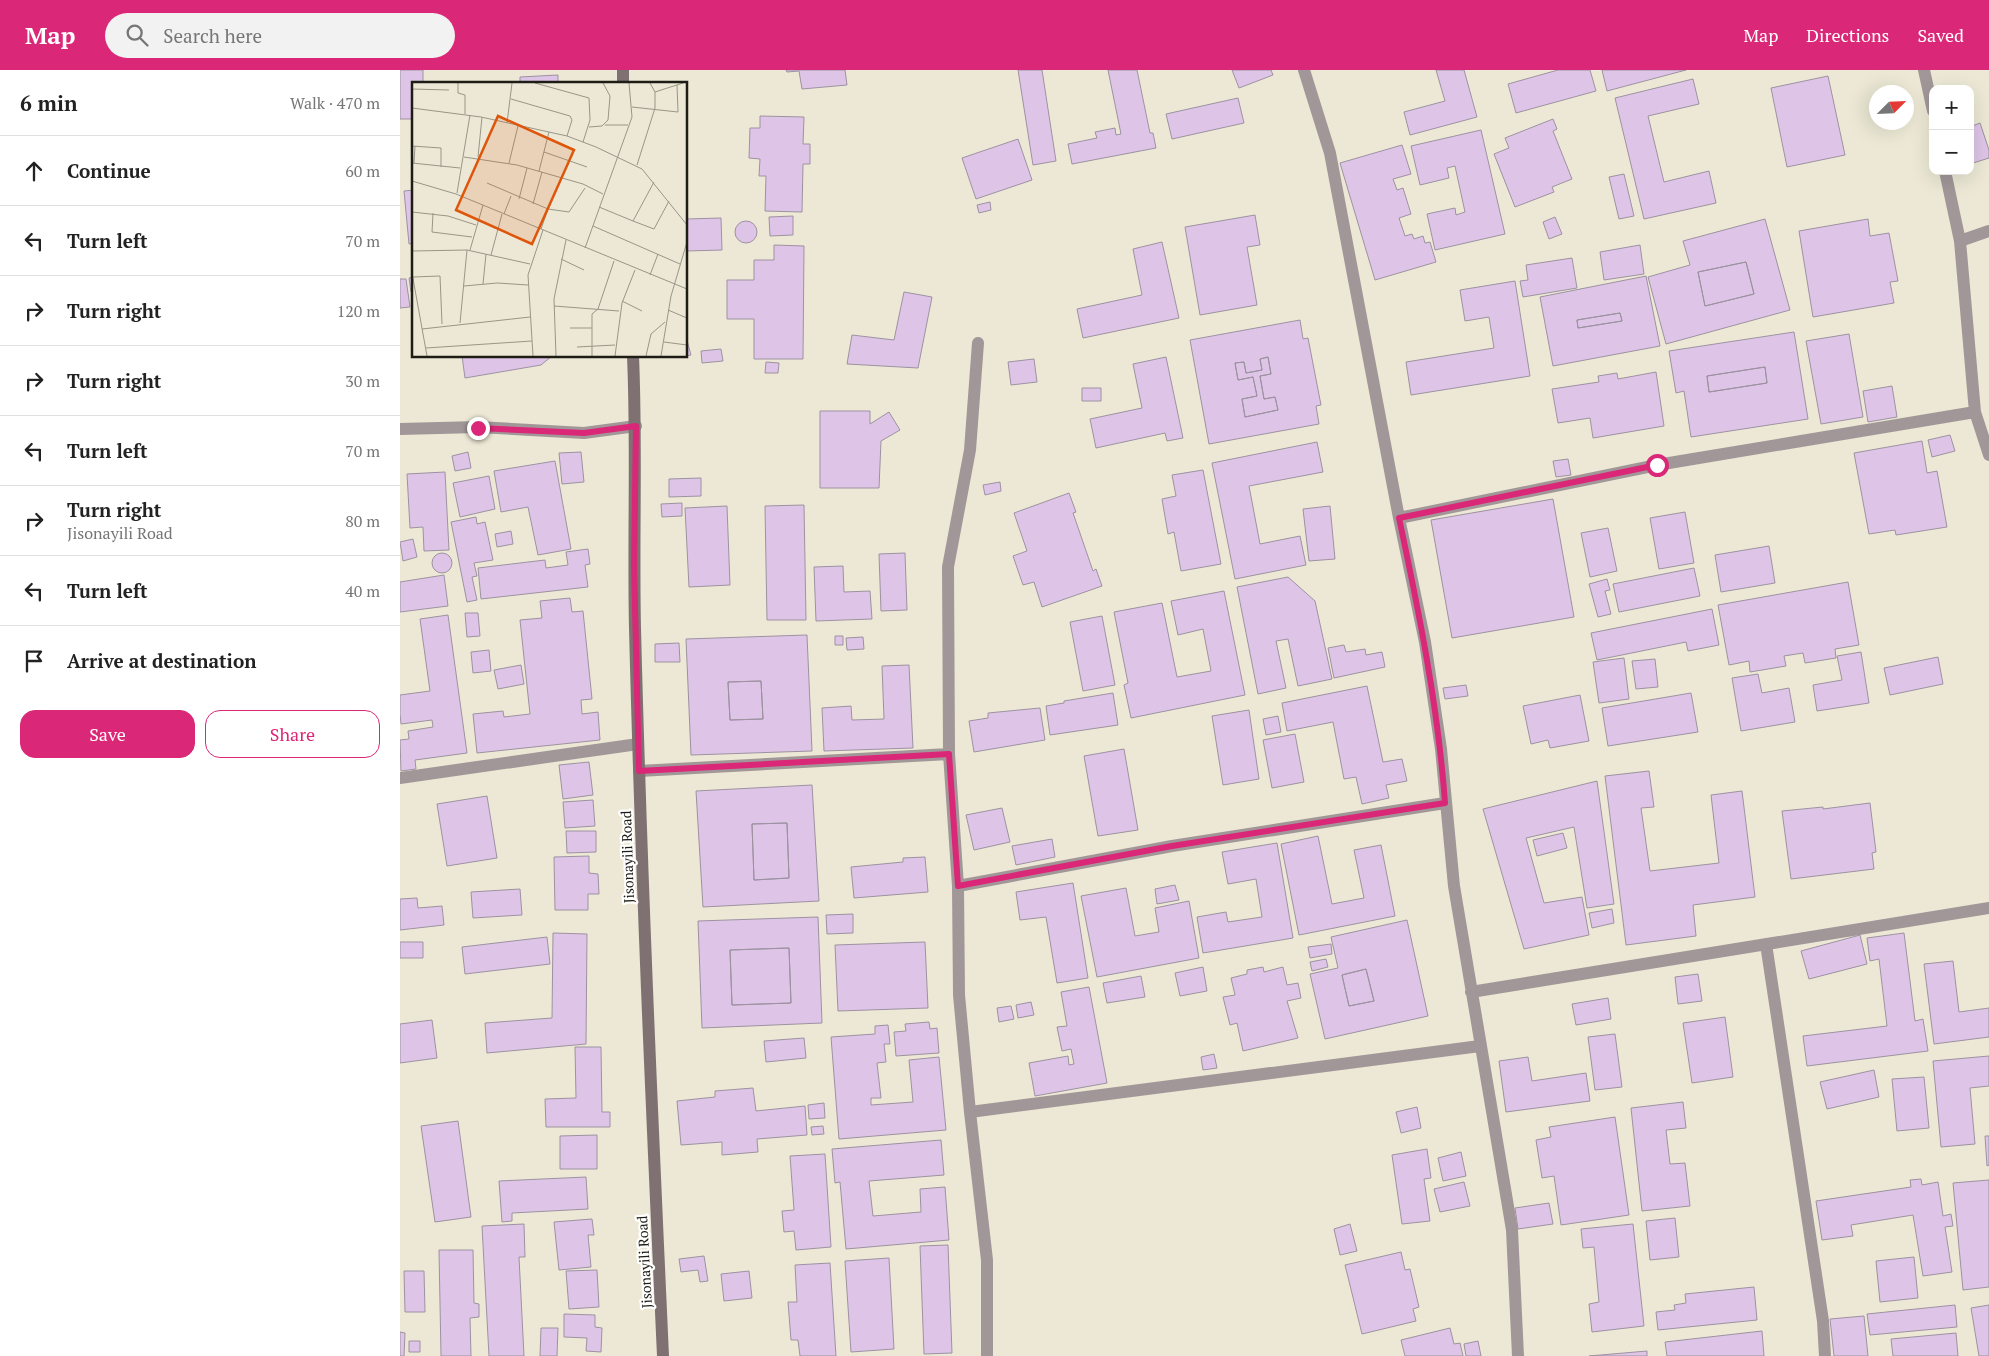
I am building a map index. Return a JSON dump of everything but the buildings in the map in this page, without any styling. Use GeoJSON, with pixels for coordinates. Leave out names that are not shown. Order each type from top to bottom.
{"type":"FeatureCollection","features":[{"type":"Feature","properties":{"kind":"street"},"geometry":{"type":"LineString","coordinates":[[1304,70],[1330,153],[1399,518],[1425,642],[1441,749],[1454,886],[1512,1230],[1518,1356]]}},
{"type":"Feature","properties":{"kind":"street"},"geometry":{"type":"LineString","coordinates":[[1924,70],[1929,93]]}},
{"type":"Feature","properties":{"kind":"street"},"geometry":{"type":"LineString","coordinates":[[1946,175],[1960,241],[1975,412],[1989,455]]}},
{"type":"Feature","properties":{"kind":"street"},"geometry":{"type":"LineString","coordinates":[[1960,241],[1989,231]]}},
{"type":"Feature","properties":{"kind":"street"},"geometry":{"type":"LineString","coordinates":[[978,343],[970,450],[948,567],[949,754],[958,886],[959,995],[987,1260],[987,1356]]}},
{"type":"Feature","properties":{"kind":"street","name":"Jisonayili Road"},"geometry":{"type":"LineString","coordinates":[[633,358],[636,426],[634,566],[642,891],[663,1356]]}},
{"type":"Feature","properties":{"kind":"street"},"geometry":{"type":"LineString","coordinates":[[1399,518],[1657,465],[1975,412]]}},
{"type":"Feature","properties":{"kind":"street"},"geometry":{"type":"LineString","coordinates":[[400,429],[478,428],[584,433],[636,426]]}},
{"type":"Feature","properties":{"kind":"street"},"geometry":{"type":"LineString","coordinates":[[400,778],[638,744]]}},
{"type":"Feature","properties":{"kind":"street"},"geometry":{"type":"LineString","coordinates":[[639,771],[949,754]]}},
{"type":"Feature","properties":{"kind":"street"},"geometry":{"type":"LineString","coordinates":[[958,886],[1172,846],[1445,803]]}},
{"type":"Feature","properties":{"kind":"street"},"geometry":{"type":"LineString","coordinates":[[1471,992],[1989,908]]}},
{"type":"Feature","properties":{"kind":"street"},"geometry":{"type":"LineString","coordinates":[[1766,944],[1823,1321],[1824,1356]]}},
{"type":"Feature","properties":{"kind":"street"},"geometry":{"type":"LineString","coordinates":[[970,1112],[1480,1046]]}},
{"type":"Feature","properties":{"kind":"route"},"geometry":{"type":"LineString","coordinates":[[478,428],[584,433],[636,426],[634,566],[639,771],[949,754],[958,886],[1172,846],[1445,803],[1441,749],[1425,642],[1399,518],[1657,465]]}}]}
